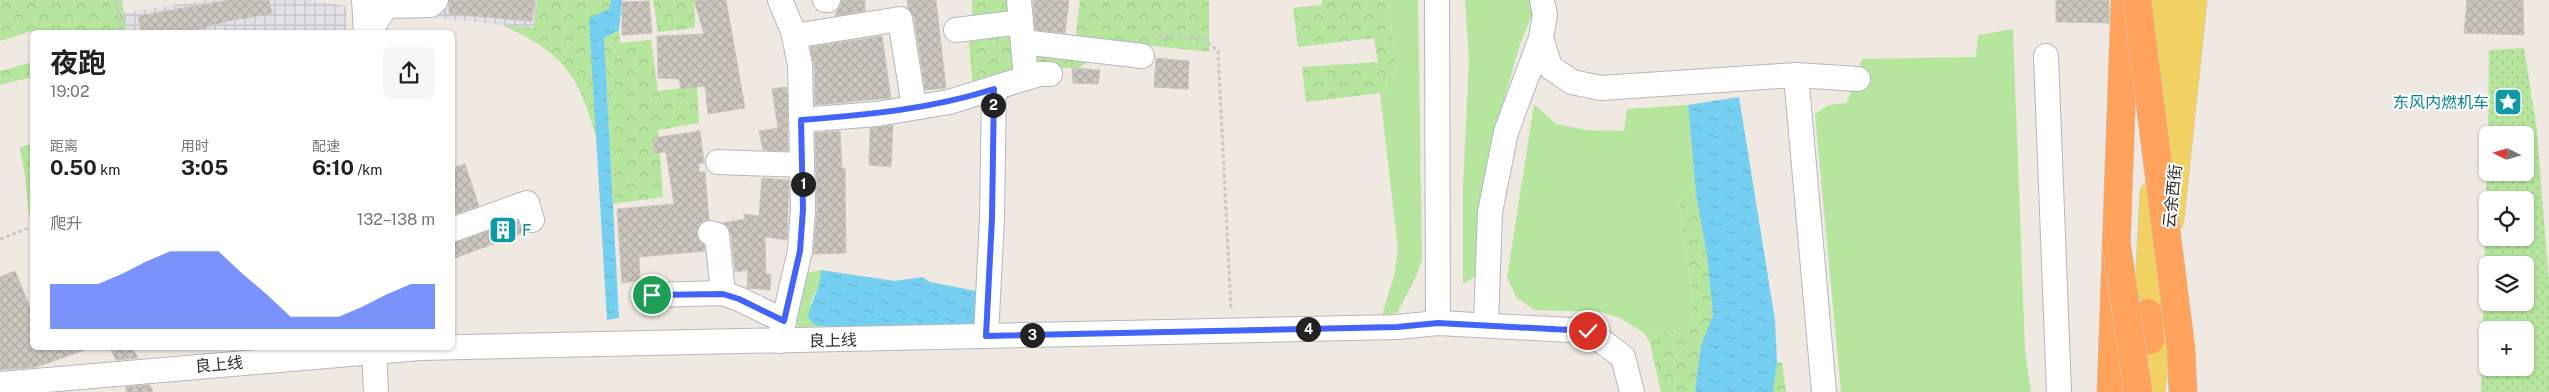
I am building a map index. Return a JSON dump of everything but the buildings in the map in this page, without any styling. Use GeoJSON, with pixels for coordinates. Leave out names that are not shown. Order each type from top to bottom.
{"type":"FeatureCollection","features":[{"type":"Feature","properties":{"kind":"highway"},"geometry":{"type":"LineString","coordinates":[[2111,392],[2125,0]]}},
{"type":"Feature","properties":{"kind":"highway"},"geometry":{"type":"LineString","coordinates":[[2137,0],[2180,340],[2183,392]]}},
{"type":"Feature","properties":{"kind":"highway"},"geometry":{"type":"LineString","coordinates":[[2117,248],[2138,392]]}},
{"type":"Feature","properties":{"kind":"highway"},"geometry":{"type":"LineString","coordinates":[[2148,313],[2153,392]]}},
{"type":"Feature","properties":{"kind":"main road","name":"云余西街"},"geometry":{"type":"LineString","coordinates":[[2133,392],[2148,313],[2164,0]]}},
{"type":"Feature","properties":{"kind":"main road","name":"云余西街"},"geometry":{"type":"LineString","coordinates":[[2153,392],[2193,0]]}},
{"type":"Feature","properties":{"kind":"street"},"geometry":{"type":"LineString","coordinates":[[379,2],[431,5],[436,0]]}},
{"type":"Feature","properties":{"kind":"street"},"geometry":{"type":"LineString","coordinates":[[652,295],[723,294],[739,299],[781,331],[800,251],[803,209],[800,65],[794,36],[780,0]]}},
{"type":"Feature","properties":{"kind":"street"},"geometry":{"type":"LineString","coordinates":[[1437,0],[1438,323]]}},
{"type":"Feature","properties":{"kind":"street"},"geometry":{"type":"LineString","coordinates":[[1486,324],[1490,212],[1506,132],[1541,38],[1545,15],[1542,0]]}},
{"type":"Feature","properties":{"kind":"street"},"geometry":{"type":"LineString","coordinates":[[367,30],[379,2]]}},
{"type":"Feature","properties":{"kind":"street"},"geometry":{"type":"LineString","coordinates":[[371,30],[379,2]]}},
{"type":"Feature","properties":{"kind":"street"},"geometry":{"type":"LineString","coordinates":[[794,36],[900,19],[914,108]]}},
{"type":"Feature","properties":{"kind":"street"},"geometry":{"type":"LineString","coordinates":[[956,30],[1021,21],[1142,56]]}},
{"type":"Feature","properties":{"kind":"street"},"geometry":{"type":"LineString","coordinates":[[1021,21],[1026,78]]}},
{"type":"Feature","properties":{"kind":"street"},"geometry":{"type":"LineString","coordinates":[[1541,38],[1550,67],[1572,82],[1601,88],[1796,75],[1858,80]]}},
{"type":"Feature","properties":{"kind":"street"},"geometry":{"type":"LineString","coordinates":[[2046,56],[2059,392]]}},
{"type":"Feature","properties":{"kind":"street"},"geometry":{"type":"LineString","coordinates":[[801,120],[877,114],[948,102],[1026,78],[1050,74]]}},
{"type":"Feature","properties":{"kind":"street"},"geometry":{"type":"LineString","coordinates":[[1796,75],[1824,392]]}},
{"type":"Feature","properties":{"kind":"street"},"geometry":{"type":"LineString","coordinates":[[986,336],[992,218],[994,89]]}},
{"type":"Feature","properties":{"kind":"street"},"geometry":{"type":"LineString","coordinates":[[718,162],[802,165]]}},
{"type":"Feature","properties":{"kind":"street"},"geometry":{"type":"LineString","coordinates":[[455,229],[527,203],[532,220]]}},
{"type":"Feature","properties":{"kind":"street"},"geometry":{"type":"LineString","coordinates":[[710,233],[717,235],[723,294]]}},
{"type":"Feature","properties":{"kind":"street","name":"良上线"},"geometry":{"type":"LineString","coordinates":[[455,345],[781,331],[986,336],[1397,327],[1438,323],[1486,324],[1588,331],[1622,357],[1632,392]]}},
{"type":"Feature","properties":{"kind":"street","name":"良上线"},"geometry":{"type":"LineString","coordinates":[[0,384],[120,382],[367,350]]}},
{"type":"Feature","properties":{"kind":"street"},"geometry":{"type":"LineString","coordinates":[[375,350],[376,392]]}},
{"type":"Feature","properties":{"kind":"path"},"geometry":{"type":"LineString","coordinates":[[116,0],[121,30]]}},
{"type":"Feature","properties":{"kind":"path"},"geometry":{"type":"LineString","coordinates":[[1142,56],[1140,36],[1201,37],[1218,51],[1232,331]]}},
{"type":"Feature","properties":{"kind":"path"},"geometry":{"type":"LineString","coordinates":[[0,239],[30,228]]}},
{"type":"Feature","properties":{"kind":"shaded area"},"geometry":{"type":"Polygon","coordinates":[[[207,0],[306,0],[346,6],[347,30],[120,30],[117,14],[207,0]]]}},
{"type":"Feature","properties":{"kind":"shaded area"},"geometry":{"type":"Polygon","coordinates":[[[410,0],[537,0],[534,28],[409,15],[410,0]]]}},
{"type":"Feature","properties":{"kind":"green space"},"geometry":{"type":"Polygon","coordinates":[[[0,0],[122,0],[126,30],[30,30],[30,32],[0,41],[0,0]]]}},
{"type":"Feature","properties":{"kind":"green space"},"geometry":{"type":"Polygon","coordinates":[[[537,0],[611,0],[610,8],[590,25],[597,140],[583,99],[566,69],[555,57],[540,46],[502,25],[534,28],[537,0]]]}},
{"type":"Feature","properties":{"kind":"green space"},"geometry":{"type":"Polygon","coordinates":[[[653,0],[694,0],[695,28],[658,32],[653,0]]]}},
{"type":"Feature","properties":{"kind":"green space"},"geometry":{"type":"Polygon","coordinates":[[[972,0],[1015,0],[1017,14],[973,21],[972,0]]]}},
{"type":"Feature","properties":{"kind":"green space"},"geometry":{"type":"Polygon","coordinates":[[[1080,0],[1209,0],[1209,52],[1145,45],[1075,41],[1080,0]]]}},
{"type":"Feature","properties":{"kind":"green space"},"geometry":{"type":"Polygon","coordinates":[[[1322,0],[1380,0],[1389,5],[1396,67],[1389,92],[1306,102],[1302,67],[1378,62],[1374,38],[1298,47],[1293,8],[1322,5],[1322,0]]]}},
{"type":"Feature","properties":{"kind":"green space"},"geometry":{"type":"Polygon","coordinates":[[[1380,0],[1418,0],[1422,259],[1416,277],[1397,313],[1382,315],[1394,276],[1398,249],[1380,93],[1389,92],[1396,67],[1389,5],[1380,0]]]}},
{"type":"Feature","properties":{"kind":"green space"},"geometry":{"type":"Polygon","coordinates":[[[1465,0],[1530,0],[1533,13],[1520,44],[1487,161],[1477,275],[1463,284],[1463,187],[1469,60],[1465,0]]]}},
{"type":"Feature","properties":{"kind":"green space"},"geometry":{"type":"Polygon","coordinates":[[[2013,29],[2025,351],[2031,392],[1841,392],[1815,114],[1829,105],[1847,103],[1862,59],[1976,57],[1978,35],[2013,29]]]}},
{"type":"Feature","properties":{"kind":"green space"},"geometry":{"type":"Polygon","coordinates":[[[619,30],[620,43],[651,40],[658,91],[697,86],[699,123],[658,130],[663,197],[613,204],[604,38],[619,30]]]}},
{"type":"Feature","properties":{"kind":"green space"},"geometry":{"type":"Polygon","coordinates":[[[1015,32],[1021,74],[973,87],[969,43],[979,38],[1015,32]]]}},
{"type":"Feature","properties":{"kind":"green space"},"geometry":{"type":"Polygon","coordinates":[[[1031,48],[1092,60],[1078,68],[1031,68],[1031,48]]]}},
{"type":"Feature","properties":{"kind":"green space"},"geometry":{"type":"Polygon","coordinates":[[[2524,48],[2537,130],[2549,284],[2549,392],[2481,392],[2481,376],[2534,376],[2534,321],[2483,321],[2483,311],[2534,311],[2534,256],[2484,256],[2485,246],[2534,246],[2534,191],[2486,191],[2486,181],[2534,181],[2534,126],[2488,126],[2489,50],[2524,48]]]}},
{"type":"Feature","properties":{"kind":"green space"},"geometry":{"type":"Polygon","coordinates":[[[30,63],[30,78],[0,85],[0,71],[30,63]]]}},
{"type":"Feature","properties":{"kind":"green space"},"geometry":{"type":"Polygon","coordinates":[[[1534,104],[1556,124],[1586,130],[1624,131],[1627,109],[1688,105],[1696,195],[1679,200],[1693,303],[1690,332],[1644,333],[1620,318],[1601,312],[1534,310],[1517,298],[1507,278],[1534,104]]]}},
{"type":"Feature","properties":{"kind":"green space"},"geometry":{"type":"Polygon","coordinates":[[[30,144],[30,175],[25,176],[20,147],[30,144]]]}},
{"type":"Feature","properties":{"kind":"green space"},"geometry":{"type":"Polygon","coordinates":[[[30,175],[29,217],[25,176],[30,175]]]}},
{"type":"Feature","properties":{"kind":"green space"},"geometry":{"type":"Polygon","coordinates":[[[1696,195],[1707,256],[1713,315],[1701,345],[1695,392],[1661,392],[1650,343],[1644,333],[1690,331],[1693,303],[1679,200],[1696,195]]]}},
{"type":"Feature","properties":{"kind":"green space"},"geometry":{"type":"Polygon","coordinates":[[[821,270],[821,281],[810,304],[833,327],[854,329],[800,332],[796,322],[801,274],[821,270]]]}},
{"type":"Feature","properties":{"kind":"green space"},"geometry":{"type":"Polygon","coordinates":[[[1777,362],[1782,363],[1786,392],[1773,392],[1777,362]]]}},
{"type":"Feature","properties":{"kind":"water"},"geometry":{"type":"Polygon","coordinates":[[[611,0],[622,0],[619,30],[604,38],[619,318],[607,320],[589,19],[610,8],[611,0]]]}},
{"type":"Feature","properties":{"kind":"water"},"geometry":{"type":"Polygon","coordinates":[[[1739,97],[1775,320],[1777,362],[1773,392],[1695,392],[1701,345],[1713,315],[1707,256],[1696,195],[1688,105],[1739,97]]]}},
{"type":"Feature","properties":{"kind":"water"},"geometry":{"type":"Polygon","coordinates":[[[821,270],[895,281],[922,277],[930,282],[981,292],[980,321],[971,327],[854,329],[815,325],[808,318],[820,282],[821,270]]]}},
{"type":"Feature","properties":{"kind":"place","name":"东风内燃机车"},"geometry":{"type":"Point","coordinates":[2508,102]}},
{"type":"Feature","properties":{"kind":"place","name":"F"},"geometry":{"type":"Point","coordinates":[503,230]}},
{"type":"Feature","properties":{"kind":"route"},"geometry":{"type":"LineString","coordinates":[[652,295],[723,294],[739,299],[784,321],[800,251],[803,209],[801,120],[877,114],[948,102],[994,89],[992,218],[986,336],[1397,327],[1438,323],[1486,324],[1588,331]]}}]}
